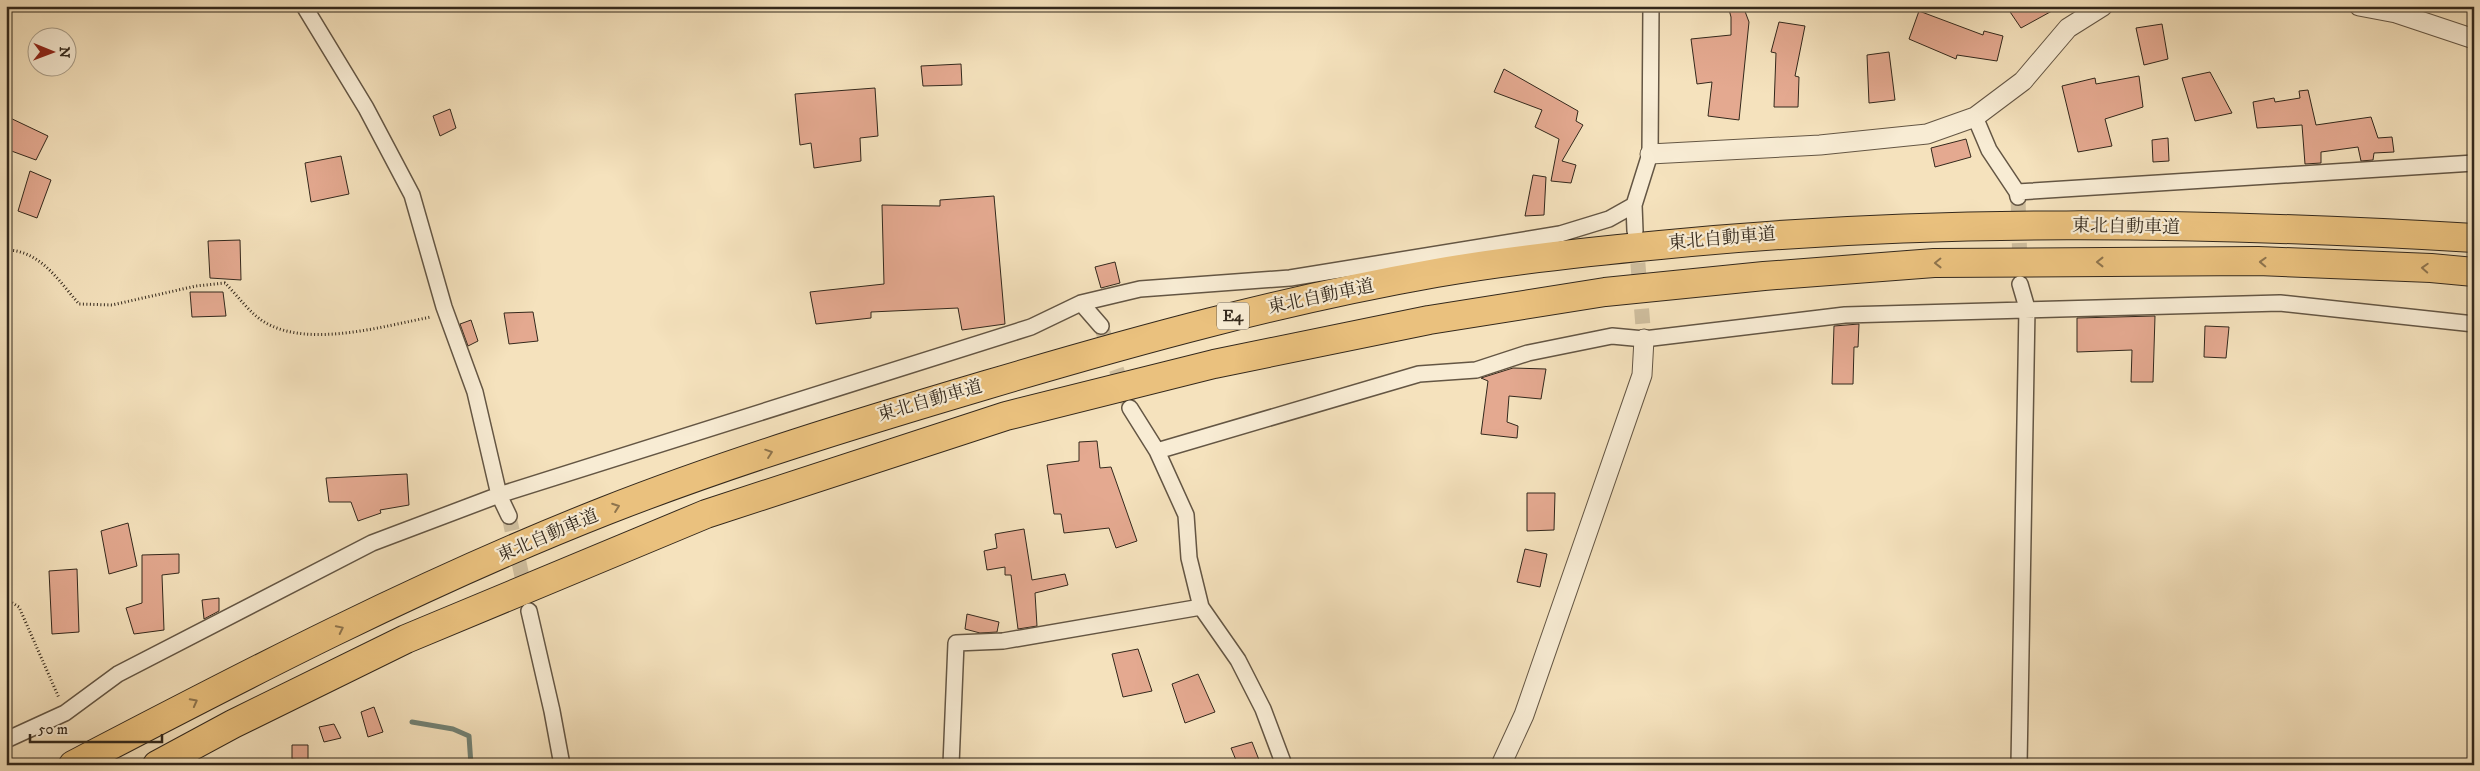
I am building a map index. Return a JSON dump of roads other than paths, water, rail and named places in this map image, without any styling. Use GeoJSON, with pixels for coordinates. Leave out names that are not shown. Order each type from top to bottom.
{"type":"FeatureCollection","features":[{"type":"Feature","properties":{"kind":"highway","name":"東北自動車道"},"geometry":{"type":"LineString","coordinates":[[74,765],[248,674],[415,593],[604,512],[857,423],[1076,358],[1242,313],[1438,273],[1601,250],[1763,235],[1913,227],[2106,226],[2343,230],[2474,238]]}},
{"type":"Feature","properties":{"kind":"highway","name":"東北自動車道"},"geometry":{"type":"LineString","coordinates":[[157,765],[233,724],[406,639],[706,514],[1006,416],[1214,364],[1429,320],[1605,292],[1764,276],[1915,264],[2258,261],[2431,268],[2474,272]]}},
{"type":"Feature","properties":{"kind":"street"},"geometry":{"type":"LineString","coordinates":[[304,6],[366,108],[412,195],[447,314],[475,392],[499,495],[509,516]]}},
{"type":"Feature","properties":{"kind":"street"},"geometry":{"type":"LineString","coordinates":[[1635,231],[1634,205],[1650,154],[1651,6]]}},
{"type":"Feature","properties":{"kind":"street"},"geometry":{"type":"LineString","coordinates":[[1650,154],[1890,140],[1927,134],[1975,118],[2023,81],[2068,28],[2103,6]]}},
{"type":"Feature","properties":{"kind":"street"},"geometry":{"type":"LineString","coordinates":[[2359,6],[2396,13],[2474,39]]}},
{"type":"Feature","properties":{"kind":"street"},"geometry":{"type":"LineString","coordinates":[[1975,118],[1989,150],[2017,195],[2474,163]]}},
{"type":"Feature","properties":{"kind":"street"},"geometry":{"type":"LineString","coordinates":[[6,740],[65,713],[118,674],[372,543],[499,495],[1031,327],[1081,304],[1140,289],[1290,278],[1560,234],[1609,219],[1634,205]]}},
{"type":"Feature","properties":{"kind":"street"},"geometry":{"type":"LineString","coordinates":[[2020,284],[2027,308],[2020,765]]}},
{"type":"Feature","properties":{"kind":"street"},"geometry":{"type":"LineString","coordinates":[[1157,451],[1419,374],[1476,370],[1528,353],[1612,336],[1644,339],[1846,315],[2027,308],[2280,302],[2474,324]]}},
{"type":"Feature","properties":{"kind":"street"},"geometry":{"type":"LineString","coordinates":[[1081,304],[1101,326]]}},
{"type":"Feature","properties":{"kind":"street"},"geometry":{"type":"LineString","coordinates":[[1501,765],[1524,715],[1642,375],[1644,339]]}},
{"type":"Feature","properties":{"kind":"street"},"geometry":{"type":"LineString","coordinates":[[1130,408],[1157,451],[1186,515],[1189,558],[1200,607],[1238,660],[1263,709],[1284,765]]}},
{"type":"Feature","properties":{"kind":"street"},"geometry":{"type":"LineString","coordinates":[[951,765],[956,643],[1002,641],[1200,607]]}},
{"type":"Feature","properties":{"kind":"street"},"geometry":{"type":"LineString","coordinates":[[529,611],[552,711],[562,765]]}},
{"type":"Feature","properties":{"kind":"waterway"},"geometry":{"type":"LineString","coordinates":[[412,722],[453,729],[469,736],[471,765]]}},
{"type":"Feature","properties":{"kind":"tunnel"},"geometry":{"type":"LineString","coordinates":[[2018,197],[2020,268]]}},
{"type":"Feature","properties":{"kind":"tunnel"},"geometry":{"type":"LineString","coordinates":[[1636,240],[1644,339]]}},
{"type":"Feature","properties":{"kind":"tunnel"},"geometry":{"type":"LineString","coordinates":[[1101,326],[1130,408]]}},
{"type":"Feature","properties":{"kind":"tunnel"},"geometry":{"type":"LineString","coordinates":[[509,516],[526,595]]}}]}
